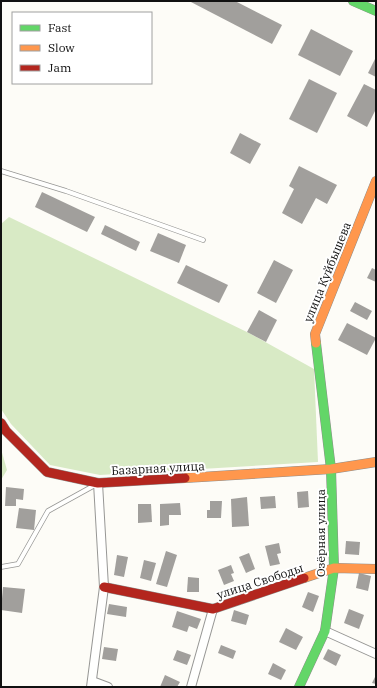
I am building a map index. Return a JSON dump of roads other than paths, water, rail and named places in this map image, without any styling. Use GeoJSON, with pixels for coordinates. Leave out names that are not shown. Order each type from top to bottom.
{"type":"FeatureCollection","features":[{"type":"Feature","properties":{"kind":"street"},"geometry":{"type":"LineString","coordinates":[[353,1],[376,11]]}},
{"type":"Feature","properties":{"kind":"street","name":"улица Куйбышева"},"geometry":{"type":"LineString","coordinates":[[331,469],[315,334],[376,181]]}},
{"type":"Feature","properties":{"kind":"street"},"geometry":{"type":"LineString","coordinates":[[1,423],[6,431],[47,472],[98,483]]}},
{"type":"Feature","properties":{"kind":"street","name":"Базарная улица"},"geometry":{"type":"LineString","coordinates":[[92,684],[104,587],[98,483],[331,469],[376,462]]}},
{"type":"Feature","properties":{"kind":"street","name":"Озёрная улица"},"geometry":{"type":"LineString","coordinates":[[300,687],[325,631],[334,568],[331,469]]}},
{"type":"Feature","properties":{"kind":"street","name":"улица Свободы"},"geometry":{"type":"LineString","coordinates":[[104,587],[213,609],[334,568],[376,569]]}},
{"type":"Feature","properties":{"kind":"street"},"geometry":{"type":"LineString","coordinates":[[191,687],[213,609]]}},
{"type":"Feature","properties":{"kind":"street"},"geometry":{"type":"LineString","coordinates":[[325,631],[376,654]]}},
{"type":"Feature","properties":{"kind":"street"},"geometry":{"type":"LineString","coordinates":[[92,684],[108,687]]}},
{"type":"Feature","properties":{"kind":"lane"},"geometry":{"type":"LineString","coordinates":[[1,171],[203,240]]}},
{"type":"Feature","properties":{"kind":"lane"},"geometry":{"type":"LineString","coordinates":[[1,567],[18,564],[48,511],[98,483]]}}]}
